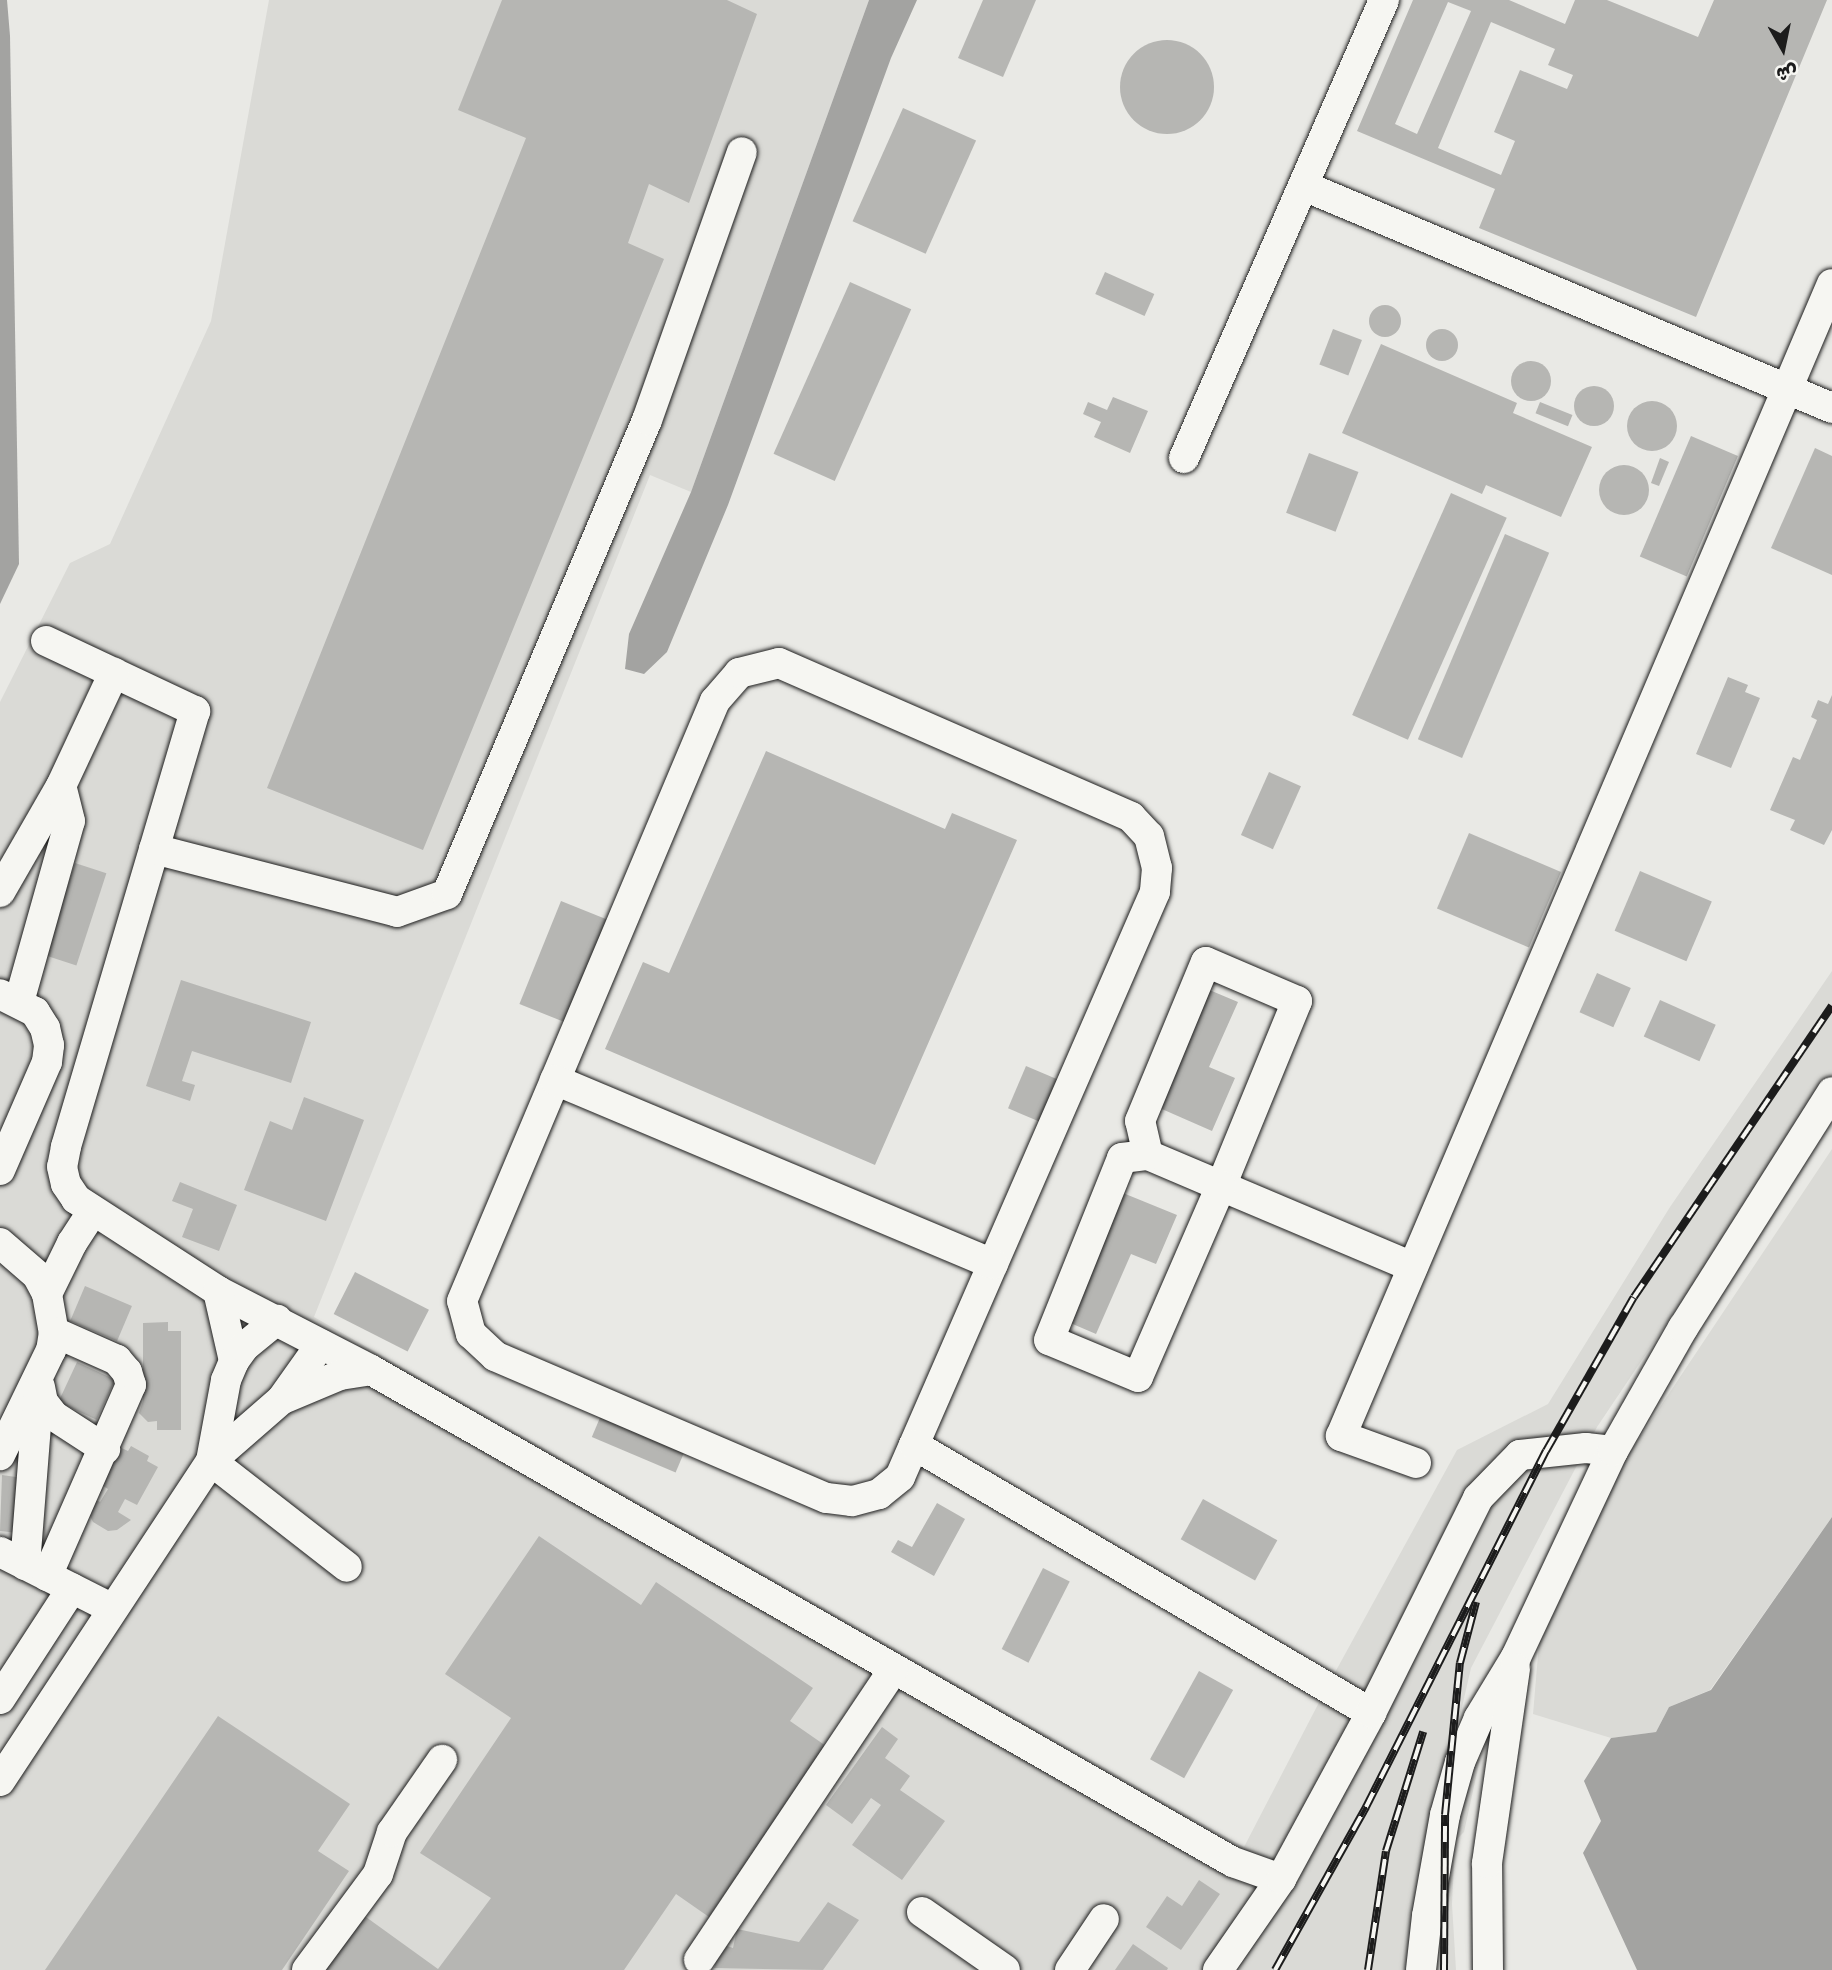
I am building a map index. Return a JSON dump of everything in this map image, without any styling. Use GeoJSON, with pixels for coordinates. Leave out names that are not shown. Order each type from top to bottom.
{"type":"FeatureCollection","features":[{"type":"Feature","properties":{"kind":"street"},"geometry":{"type":"LineString","coordinates":[[1184,458],[1384,0]]}},
{"type":"Feature","properties":{"kind":"street"},"geometry":{"type":"LineString","coordinates":[[154,849],[397,912],[447,894],[647,420],[741,152]]}},
{"type":"Feature","properties":{"kind":"street"},"geometry":{"type":"LineString","coordinates":[[1304,186],[1832,408]]}},
{"type":"Feature","properties":{"kind":"street"},"geometry":{"type":"LineString","coordinates":[[1416,1463],[1341,1436],[1832,284]]}},
{"type":"Feature","properties":{"kind":"street"},"geometry":{"type":"LineString","coordinates":[[46,641],[195,711],[62,1167],[65,1184],[76,1199],[92,1212],[218,1291],[371,1370],[1233,1862],[1281,1880]]}},
{"type":"Feature","properties":{"kind":"street"},"geometry":{"type":"LineString","coordinates":[[779,663],[1131,817],[1149,836],[1157,868],[1156,892],[900,1477],[879,1494],[852,1501],[826,1498],[495,1356],[471,1334],[462,1301],[555,1080],[715,701],[739,673],[779,663]]}},
{"type":"Feature","properties":{"kind":"street"},"geometry":{"type":"LineString","coordinates":[[0,892],[61,786],[114,673]]}},
{"type":"Feature","properties":{"kind":"street"},"geometry":{"type":"LineString","coordinates":[[0,1170],[47,1062],[49,1045],[45,1028],[35,1012],[9,998],[70,821],[61,786]]}},
{"type":"Feature","properties":{"kind":"street"},"geometry":{"type":"LineString","coordinates":[[1148,1155],[1140,1121],[1206,962],[1297,1001],[1221,1186],[1138,1377],[1049,1340],[1122,1158],[1148,1155],[1221,1186],[1413,1267]]}},
{"type":"Feature","properties":{"kind":"street"},"geometry":{"type":"LineString","coordinates":[[555,1080],[993,1264]]}},
{"type":"Feature","properties":{"kind":"street"},"geometry":{"type":"LineString","coordinates":[[1422,1970],[1427,1916],[1445,1815],[1460,1762],[1479,1718],[1516,1657],[1613,1451],[1690,1317],[1796,1144],[1832,1092]]}},
{"type":"Feature","properties":{"kind":"street"},"geometry":{"type":"LineString","coordinates":[[47,1294],[72,1243],[92,1212]]}},
{"type":"Feature","properties":{"kind":"street"},"geometry":{"type":"LineString","coordinates":[[0,1244],[37,1275],[47,1294],[54,1332],[42,1375],[0,1455]]}},
{"type":"Feature","properties":{"kind":"street"},"geometry":{"type":"LineString","coordinates":[[218,1291],[234,1361]]}},
{"type":"Feature","properties":{"kind":"street"},"geometry":{"type":"LineString","coordinates":[[211,1461],[226,1380],[234,1361],[244,1348],[277,1320]]}},
{"type":"Feature","properties":{"kind":"street"},"geometry":{"type":"LineString","coordinates":[[36,1570],[105,1449],[131,1385],[127,1372],[117,1360],[54,1332]]}},
{"type":"Feature","properties":{"kind":"street"},"geometry":{"type":"LineString","coordinates":[[0,1781],[111,1608],[211,1461],[282,1399],[321,1344]]}},
{"type":"Feature","properties":{"kind":"street"},"geometry":{"type":"LineString","coordinates":[[282,1399],[340,1375],[371,1370]]}},
{"type":"Feature","properties":{"kind":"street"},"geometry":{"type":"LineString","coordinates":[[42,1375],[43,1402],[54,1416],[105,1449]]}},
{"type":"Feature","properties":{"kind":"street"},"geometry":{"type":"LineString","coordinates":[[0,1699],[36,1570],[42,1375]]}},
{"type":"Feature","properties":{"kind":"street"},"geometry":{"type":"LineString","coordinates":[[914,1445],[1371,1713]]}},
{"type":"Feature","properties":{"kind":"street"},"geometry":{"type":"LineString","coordinates":[[1218,1970],[1281,1880],[1371,1713],[1478,1498],[1496,1476],[1520,1455],[1586,1448],[1613,1451]]}},
{"type":"Feature","properties":{"kind":"street"},"geometry":{"type":"LineString","coordinates":[[211,1461],[346,1567]]}},
{"type":"Feature","properties":{"kind":"street"},"geometry":{"type":"LineString","coordinates":[[36,1570],[111,1608]]}},
{"type":"Feature","properties":{"kind":"street"},"geometry":{"type":"LineString","coordinates":[[1488,1970],[1487,1863],[1516,1657]]}},
{"type":"Feature","properties":{"kind":"street"},"geometry":{"type":"LineString","coordinates":[[699,1960],[893,1670]]}},
{"type":"Feature","properties":{"kind":"street"},"geometry":{"type":"LineString","coordinates":[[307,1970],[378,1874],[392,1832],[442,1760]]}},
{"type":"Feature","properties":{"kind":"street"},"geometry":{"type":"LineString","coordinates":[[922,1912],[1005,1970]]}},
{"type":"Feature","properties":{"kind":"street"},"geometry":{"type":"LineString","coordinates":[[1070,1970],[1104,1919]]}},
{"type":"Feature","properties":{"kind":"shaded area"},"geometry":{"type":"Polygon","coordinates":[[[0,0],[7,0],[10,36],[19,564],[0,604],[0,0]]]}},
{"type":"Feature","properties":{"kind":"shaded area"},"geometry":{"type":"Polygon","coordinates":[[[269,0],[869,0],[691,492],[650,475],[314,1317],[1244,1847],[1327,1687],[1457,1450],[1548,1404],[1670,1207],[1832,971],[1832,1077],[1597,1427],[1471,1668],[1451,1755],[1480,1759],[1464,1832],[1455,1841],[1452,1904],[1456,1970],[0,1970],[0,702],[70,563],[110,544],[211,321],[269,0]]]}},
{"type":"Feature","properties":{"kind":"shaded area"},"geometry":{"type":"Polygon","coordinates":[[[869,0],[917,0],[891,58],[728,505],[667,652],[644,674],[625,669],[629,634],[691,492],[869,0]]]}},
{"type":"Feature","properties":{"kind":"shaded area"},"geometry":{"type":"Polygon","coordinates":[[[1832,1149],[1832,1517],[1710,1690],[1669,1707],[1656,1732],[1611,1738],[1533,1714],[1540,1632],[1624,1461],[1832,1149]]]}},
{"type":"Feature","properties":{"kind":"shaded area"},"geometry":{"type":"Polygon","coordinates":[[[1832,1517],[1832,1970],[1637,1970],[1583,1853],[1601,1821],[1584,1781],[1611,1738],[1656,1732],[1669,1707],[1711,1690],[1832,1517]]]}},
{"type":"Feature","properties":{"kind":"building"},"geometry":{"type":"Polygon","coordinates":[[[502,0],[727,0],[757,14],[689,203],[649,184],[628,243],[664,259],[423,850],[267,788],[526,138],[458,110],[502,0]]]}},
{"type":"Feature","properties":{"kind":"building"},"geometry":{"type":"Polygon","coordinates":[[[983,0],[1036,0],[1003,77],[958,58],[983,0]]]}},
{"type":"Feature","properties":{"kind":"building"},"geometry":{"type":"Polygon","coordinates":[[[1413,0],[1509,0],[1565,24],[1575,0],[1607,0],[1698,37],[1714,0],[1827,0],[1696,317],[1479,228],[1495,189],[1357,131],[1413,0]],[[1448,2],[1395,124],[1417,134],[1471,11],[1448,2]],[[1491,22],[1438,148],[1501,175],[1515,141],[1494,132],[1520,70],[1567,89],[1573,75],[1548,65],[1555,49],[1491,22]]]}},
{"type":"Feature","properties":{"kind":"building"},"geometry":{"type":"Polygon","coordinates":[[[1167,40],[1185,44],[1200,54],[1210,69],[1214,87],[1210,105],[1200,120],[1185,130],[1167,134],[1149,130],[1134,120],[1124,105],[1120,87],[1124,69],[1134,54],[1149,44],[1167,40]]]}},
{"type":"Feature","properties":{"kind":"building"},"geometry":{"type":"Polygon","coordinates":[[[903,108],[976,141],[926,254],[853,221],[903,108]]]}},
{"type":"Feature","properties":{"kind":"building"},"geometry":{"type":"Polygon","coordinates":[[[1105,272],[1154,294],[1145,316],[1095,294],[1105,272]]]}},
{"type":"Feature","properties":{"kind":"building"},"geometry":{"type":"Polygon","coordinates":[[[850,282],[911,309],[835,481],[774,454],[850,282]]]}},
{"type":"Feature","properties":{"kind":"building"},"geometry":{"type":"Polygon","coordinates":[[[1385,305],[1396,310],[1401,321],[1396,332],[1385,337],[1374,332],[1369,321],[1374,310],[1385,305]]]}},
{"type":"Feature","properties":{"kind":"building"},"geometry":{"type":"Polygon","coordinates":[[[1333,329],[1362,340],[1348,376],[1319,364],[1333,329]]]}},
{"type":"Feature","properties":{"kind":"building"},"geometry":{"type":"Polygon","coordinates":[[[1442,329],[1453,334],[1458,345],[1453,356],[1442,361],[1431,356],[1426,345],[1431,334],[1442,329]]]}},
{"type":"Feature","properties":{"kind":"building"},"geometry":{"type":"Polygon","coordinates":[[[1381,344],[1517,403],[1513,413],[1592,447],[1561,517],[1486,485],[1482,494],[1342,433],[1381,344]]]}},
{"type":"Feature","properties":{"kind":"building"},"geometry":{"type":"Polygon","coordinates":[[[1531,361],[1545,367],[1551,381],[1545,395],[1531,401],[1517,395],[1511,381],[1517,367],[1531,361]]]}},
{"type":"Feature","properties":{"kind":"building"},"geometry":{"type":"Polygon","coordinates":[[[1594,386],[1608,392],[1614,406],[1608,420],[1594,426],[1580,420],[1574,406],[1580,392],[1594,386]]]}},
{"type":"Feature","properties":{"kind":"building"},"geometry":{"type":"Polygon","coordinates":[[[1113,397],[1148,411],[1130,453],[1094,437],[1101,422],[1083,414],[1088,402],[1107,410],[1113,397]]]}},
{"type":"Feature","properties":{"kind":"building"},"geometry":{"type":"Polygon","coordinates":[[[1652,401],[1670,408],[1677,426],[1670,444],[1652,451],[1634,444],[1627,426],[1634,408],[1652,401]]]}},
{"type":"Feature","properties":{"kind":"building"},"geometry":{"type":"Polygon","coordinates":[[[1540,402],[1572,415],[1568,426],[1536,413],[1540,402]]]}},
{"type":"Feature","properties":{"kind":"building"},"geometry":{"type":"Polygon","coordinates":[[[1691,436],[1738,456],[1687,577],[1640,557],[1691,436]]]}},
{"type":"Feature","properties":{"kind":"building"},"geometry":{"type":"Polygon","coordinates":[[[1815,448],[1832,456],[1832,575],[1771,548],[1815,448]]]}},
{"type":"Feature","properties":{"kind":"building"},"geometry":{"type":"Polygon","coordinates":[[[1309,453],[1358,472],[1336,532],[1286,513],[1309,453]]]}},
{"type":"Feature","properties":{"kind":"building"},"geometry":{"type":"Polygon","coordinates":[[[1660,458],[1669,462],[1659,486],[1651,483],[1660,458]]]}},
{"type":"Feature","properties":{"kind":"building"},"geometry":{"type":"Polygon","coordinates":[[[1624,465],[1642,472],[1649,490],[1642,508],[1624,515],[1606,508],[1599,490],[1606,472],[1624,465]]]}},
{"type":"Feature","properties":{"kind":"building"},"geometry":{"type":"Polygon","coordinates":[[[1451,493],[1507,518],[1408,740],[1352,715],[1451,493]]]}},
{"type":"Feature","properties":{"kind":"building"},"geometry":{"type":"Polygon","coordinates":[[[1505,534],[1549,553],[1462,758],[1418,739],[1505,534]]]}},
{"type":"Feature","properties":{"kind":"building"},"geometry":{"type":"Polygon","coordinates":[[[1728,677],[1748,685],[1745,692],[1760,698],[1731,768],[1696,754],[1728,677]]]}},
{"type":"Feature","properties":{"kind":"building"},"geometry":{"type":"Polygon","coordinates":[[[1832,695],[1832,830],[1824,845],[1790,830],[1795,820],[1770,810],[1793,757],[1800,760],[1817,720],[1811,717],[1818,700],[1828,704],[1832,695]]]}},
{"type":"Feature","properties":{"kind":"building"},"geometry":{"type":"Polygon","coordinates":[[[766,751],[945,829],[952,813],[1017,840],[875,1165],[605,1049],[643,962],[669,973],[766,751]]]}},
{"type":"Feature","properties":{"kind":"building"},"geometry":{"type":"Polygon","coordinates":[[[1269,772],[1301,786],[1273,849],[1241,835],[1269,772]]]}},
{"type":"Feature","properties":{"kind":"building"},"geometry":{"type":"Polygon","coordinates":[[[1469,833],[1561,872],[1529,948],[1437,908],[1469,833]]]}},
{"type":"Feature","properties":{"kind":"building"},"geometry":{"type":"Polygon","coordinates":[[[75,863],[106,873],[76,965],[45,955],[75,863]]]}},
{"type":"Feature","properties":{"kind":"building"},"geometry":{"type":"Polygon","coordinates":[[[1640,871],[1712,901],[1686,961],[1615,931],[1640,871]]]}},
{"type":"Feature","properties":{"kind":"building"},"geometry":{"type":"Polygon","coordinates":[[[561,901],[610,921],[569,1024],[519,1004],[561,901]]]}},
{"type":"Feature","properties":{"kind":"building"},"geometry":{"type":"Polygon","coordinates":[[[1597,973],[1631,988],[1613,1027],[1580,1012],[1597,973]]]}},
{"type":"Feature","properties":{"kind":"building"},"geometry":{"type":"Polygon","coordinates":[[[181,980],[311,1022],[291,1083],[192,1051],[182,1081],[195,1085],[190,1101],[146,1086],[181,980]]]}},
{"type":"Feature","properties":{"kind":"building"},"geometry":{"type":"Polygon","coordinates":[[[1207,989],[1238,1002],[1209,1067],[1235,1078],[1212,1131],[1155,1106],[1207,989]]]}},
{"type":"Feature","properties":{"kind":"building"},"geometry":{"type":"Polygon","coordinates":[[[1660,1000],[1716,1025],[1699,1061],[1644,1037],[1660,1000]]]}},
{"type":"Feature","properties":{"kind":"building"},"geometry":{"type":"Polygon","coordinates":[[[1026,1066],[1064,1082],[1046,1124],[1008,1108],[1026,1066]]]}},
{"type":"Feature","properties":{"kind":"building"},"geometry":{"type":"Polygon","coordinates":[[[304,1097],[364,1120],[326,1221],[244,1190],[270,1121],[292,1130],[304,1097]]]}},
{"type":"Feature","properties":{"kind":"building"},"geometry":{"type":"Polygon","coordinates":[[[180,1182],[237,1205],[219,1251],[182,1237],[193,1209],[172,1201],[180,1182]]]}},
{"type":"Feature","properties":{"kind":"building"},"geometry":{"type":"Polygon","coordinates":[[[1123,1193],[1177,1215],[1156,1264],[1131,1254],[1096,1334],[1068,1322],[1123,1193]]]}},
{"type":"Feature","properties":{"kind":"building"},"geometry":{"type":"Polygon","coordinates":[[[355,1272],[429,1310],[408,1352],[334,1314],[355,1272]]]}},
{"type":"Feature","properties":{"kind":"building"},"geometry":{"type":"Polygon","coordinates":[[[85,1286],[132,1306],[117,1341],[70,1321],[85,1286]]]}},
{"type":"Feature","properties":{"kind":"building"},"geometry":{"type":"Polygon","coordinates":[[[168,1322],[168,1331],[181,1331],[181,1430],[157,1430],[157,1421],[148,1422],[139,1413],[143,1401],[143,1323],[168,1322]]]}},
{"type":"Feature","properties":{"kind":"building"},"geometry":{"type":"Polygon","coordinates":[[[77,1362],[115,1380],[96,1420],[58,1402],[77,1362]]]}},
{"type":"Feature","properties":{"kind":"building"},"geometry":{"type":"Polygon","coordinates":[[[602,1413],[686,1449],[676,1472],[592,1437],[602,1413]]]}},
{"type":"Feature","properties":{"kind":"building"},"geometry":{"type":"Polygon","coordinates":[[[117,1446],[128,1451],[131,1446],[149,1456],[147,1461],[158,1467],[137,1505],[125,1499],[118,1512],[131,1520],[117,1530],[108,1531],[93,1522],[89,1514],[91,1497],[100,1502],[108,1489],[97,1482],[117,1446]]]}},
{"type":"Feature","properties":{"kind":"building"},"geometry":{"type":"Polygon","coordinates":[[[2,1475],[23,1478],[18,1533],[0,1531],[2,1475]]]}},
{"type":"Feature","properties":{"kind":"building"},"geometry":{"type":"Polygon","coordinates":[[[1203,1499],[1277,1540],[1255,1580],[1181,1539],[1203,1499]]]}},
{"type":"Feature","properties":{"kind":"building"},"geometry":{"type":"Polygon","coordinates":[[[937,1503],[965,1519],[934,1576],[891,1552],[898,1540],[912,1547],[937,1503]]]}},
{"type":"Feature","properties":{"kind":"building"},"geometry":{"type":"Polygon","coordinates":[[[539,1536],[641,1605],[656,1582],[813,1688],[790,1721],[826,1746],[709,1917],[676,1894],[624,1970],[320,1970],[359,1912],[438,1969],[491,1898],[420,1853],[511,1718],[445,1674],[539,1536]]]}},
{"type":"Feature","properties":{"kind":"building"},"geometry":{"type":"Polygon","coordinates":[[[1043,1568],[1070,1582],[1028,1663],[1002,1649],[1043,1568]]]}},
{"type":"Feature","properties":{"kind":"building"},"geometry":{"type":"Polygon","coordinates":[[[1199,1671],[1233,1690],[1184,1778],[1150,1759],[1199,1671]]]}},
{"type":"Feature","properties":{"kind":"building"},"geometry":{"type":"Polygon","coordinates":[[[218,1716],[350,1804],[318,1851],[349,1871],[282,1970],[45,1970],[218,1716]]]}},
{"type":"Feature","properties":{"kind":"building"},"geometry":{"type":"Polygon","coordinates":[[[882,1727],[898,1739],[885,1758],[910,1776],[900,1790],[945,1821],[902,1880],[852,1845],[881,1805],[871,1798],[852,1824],[826,1805],[882,1727]]]}},
{"type":"Feature","properties":{"kind":"building"},"geometry":{"type":"Polygon","coordinates":[[[1199,1880],[1220,1894],[1181,1950],[1146,1927],[1167,1896],[1182,1906],[1199,1880]]]}},
{"type":"Feature","properties":{"kind":"building"},"geometry":{"type":"Polygon","coordinates":[[[828,1902],[859,1920],[823,1970],[714,1968],[721,1944],[733,1948],[737,1929],[799,1942],[828,1902]]]}},
{"type":"Feature","properties":{"kind":"building"},"geometry":{"type":"Polygon","coordinates":[[[1133,1944],[1168,1968],[1167,1970],[1115,1970],[1133,1944]]]}},
{"type":"Feature","properties":{"kind":"railway"},"geometry":{"type":"LineString","coordinates":[[1275,1970],[1366,1807],[1546,1451],[1634,1297],[1832,1006]]}},
{"type":"Feature","properties":{"kind":"railway"},"geometry":{"type":"LineString","coordinates":[[1444,1970],[1445,1815],[1460,1663],[1476,1602]]}},
{"type":"Feature","properties":{"kind":"railway"},"geometry":{"type":"LineString","coordinates":[[1368,1970],[1386,1851],[1423,1732]]}}]}
